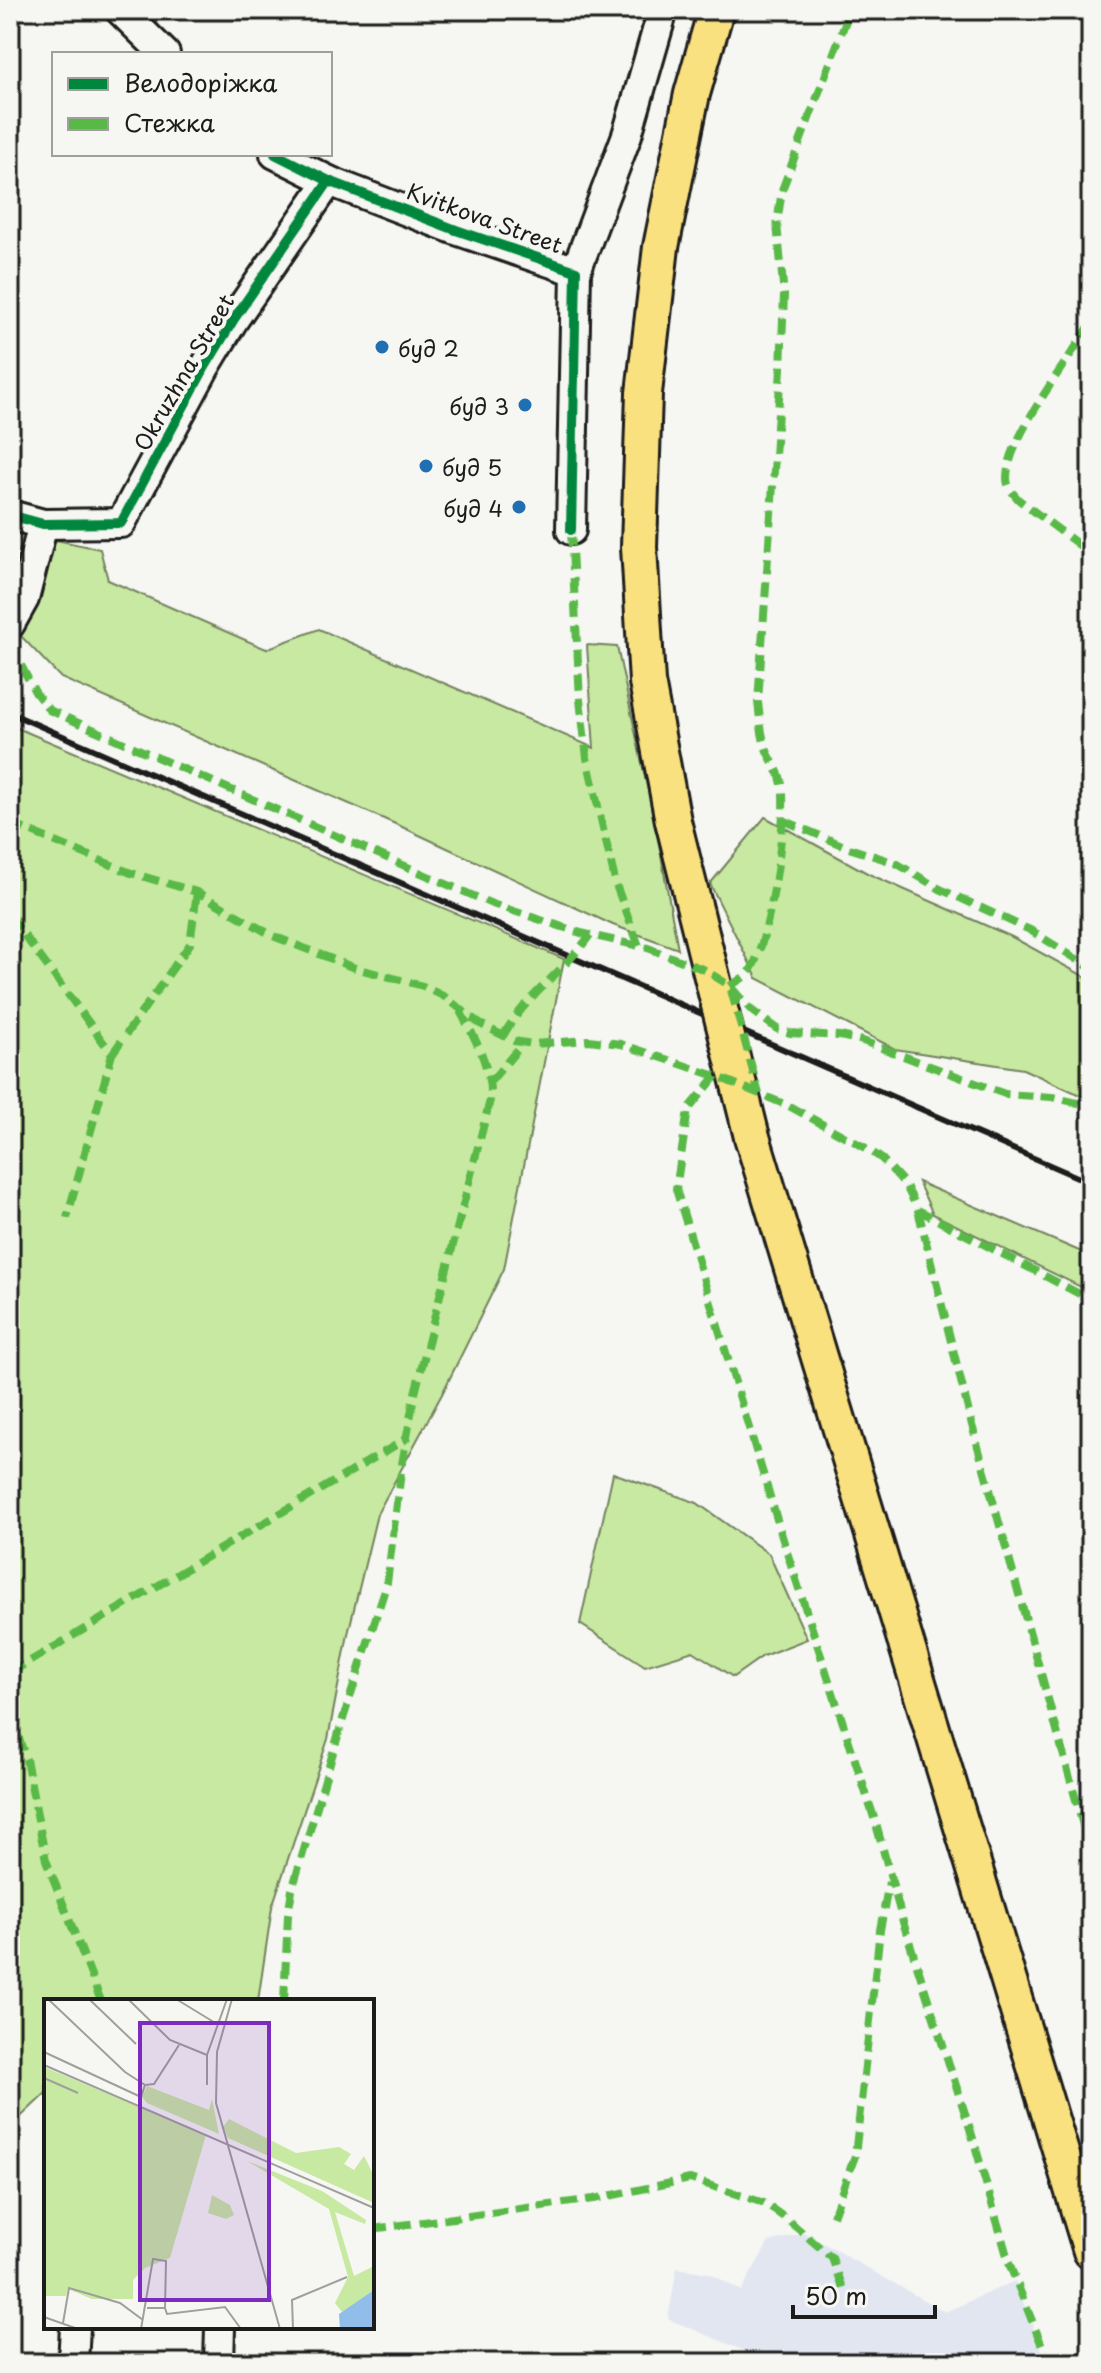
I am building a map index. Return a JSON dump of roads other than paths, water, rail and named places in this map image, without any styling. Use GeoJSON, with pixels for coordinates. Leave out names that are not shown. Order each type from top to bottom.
{"type":"FeatureCollection","features":[{"type":"Feature","properties":{"kind":"main road"},"geometry":{"type":"LineString","coordinates":[[716,10],[692,94],[661,247],[644,393],[639,547],[647,682],[673,821],[752,1137],[1091,2251]]}},
{"type":"Feature","properties":{"kind":"street"},"geometry":{"type":"LineString","coordinates":[[120,10],[163,52]]}},
{"type":"Feature","properties":{"kind":"street"},"geometry":{"type":"LineString","coordinates":[[576,271],[627,135],[663,10]]}},
{"type":"Feature","properties":{"kind":"street","name":"Kvitkova Street"},"geometry":{"type":"LineString","coordinates":[[279,156],[329,181],[516,253],[576,271],[571,530]]}},
{"type":"Feature","properties":{"kind":"street","name":"Okruzhna Street"},"geometry":{"type":"LineString","coordinates":[[43,524],[121,523],[205,367],[242,307],[329,181]]}},
{"type":"Feature","properties":{"kind":"street"},"geometry":{"type":"LineString","coordinates":[[10,515],[43,524],[29,584],[10,624]]}},
{"type":"Feature","properties":{"kind":"street"},"geometry":{"type":"LineString","coordinates":[[73,2363],[75,2329]]}},
{"type":"Feature","properties":{"kind":"street"},"geometry":{"type":"LineString","coordinates":[[219,2363],[220,2329]]}},
{"type":"Feature","properties":{"kind":"railway"},"geometry":{"type":"LineString","coordinates":[[10,713],[1091,1183]]}},
{"type":"Feature","properties":{"kind":"place","name":"буд 2"},"geometry":{"type":"Point","coordinates":[382,347]}},
{"type":"Feature","properties":{"kind":"place","name":"буд 3"},"geometry":{"type":"Point","coordinates":[525,405]}},
{"type":"Feature","properties":{"kind":"place","name":"буд 5"},"geometry":{"type":"Point","coordinates":[426,466]}},
{"type":"Feature","properties":{"kind":"place","name":"буд 4"},"geometry":{"type":"Point","coordinates":[519,507]}}]}
